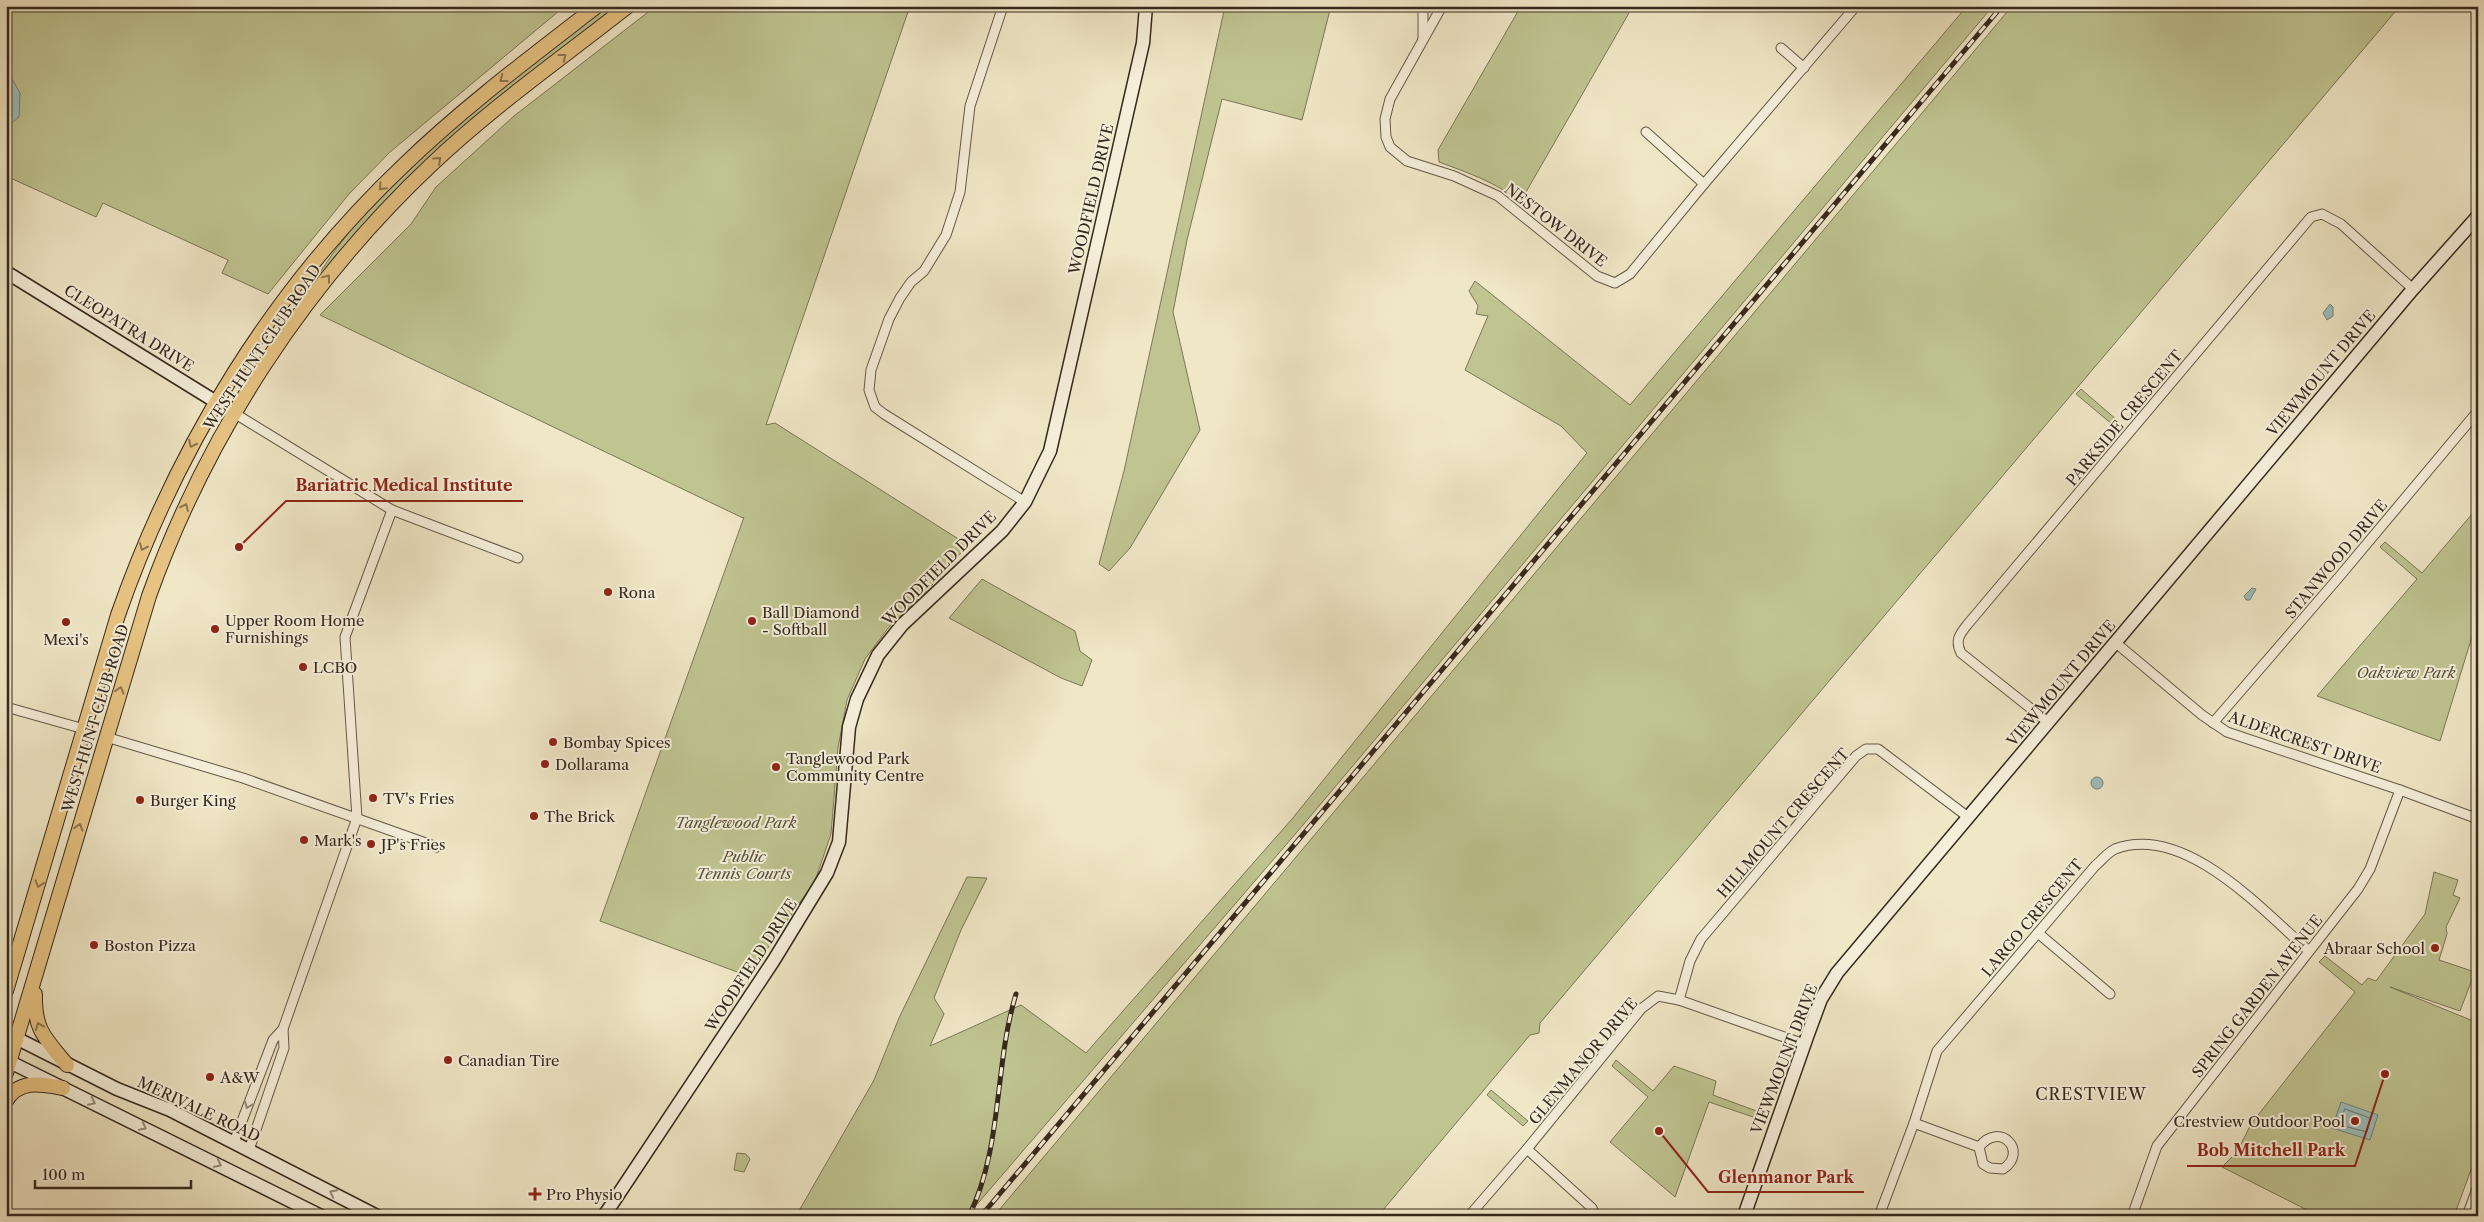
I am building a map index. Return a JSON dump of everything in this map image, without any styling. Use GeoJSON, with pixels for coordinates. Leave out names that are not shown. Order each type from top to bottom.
{"type":"FeatureCollection","features":[{"type":"Feature","properties":{"kind":"main road","name":"WEST HUNT CLUB ROAD"},"geometry":{"type":"LineString","coordinates":[[6,992],[118,616],[139,555],[184,460],[216,402],[260,334],[297,283],[340,232],[402,166],[460,113],[596,6]]}},
{"type":"Feature","properties":{"kind":"main road","name":"WEST HUNT CLUB ROAD"},"geometry":{"type":"LineString","coordinates":[[7,1065],[12,1036],[35,975],[148,596],[165,552],[208,460],[234,413],[298,318],[338,264],[386,211],[478,123],[628,6]]}},
{"type":"Feature","properties":{"kind":"main road"},"geometry":{"type":"LineString","coordinates":[[84,729],[106,737]]}},
{"type":"Feature","properties":{"kind":"main road"},"geometry":{"type":"LineString","coordinates":[[35,975],[36,1022],[46,1040],[67,1065]]}},
{"type":"Feature","properties":{"kind":"main road"},"geometry":{"type":"LineString","coordinates":[[6,1101],[10,1095],[24,1085],[42,1084],[63,1088]]}},
{"type":"Feature","properties":{"kind":"street"},"geometry":{"type":"LineString","coordinates":[[1003,6],[970,106],[960,192],[946,235],[924,271],[906,290],[889,319],[870,370],[869,390],[875,407],[884,414],[1025,502]]}},
{"type":"Feature","properties":{"kind":"street","name":"WOODFIELD DRIVE"},"geometry":{"type":"LineString","coordinates":[[604,1216],[774,960],[827,873],[839,842],[849,727],[856,699],[878,655],[902,625],[1002,531],[1025,502],[1038,480],[1050,451],[1143,43],[1146,6]]}},
{"type":"Feature","properties":{"kind":"street"},"geometry":{"type":"LineString","coordinates":[[1423,6],[1424,38]]}},
{"type":"Feature","properties":{"kind":"street","name":"NESTOW DRIVE"},"geometry":{"type":"LineString","coordinates":[[1442,6],[1390,99],[1385,118],[1386,137],[1390,146],[1407,161],[1454,176],[1498,196],[1596,276],[1615,283],[1623,280],[1856,6]]}},
{"type":"Feature","properties":{"kind":"street"},"geometry":{"type":"LineString","coordinates":[[1781,48],[1804,68]]}},
{"type":"Feature","properties":{"kind":"street"},"geometry":{"type":"LineString","coordinates":[[1646,132],[1704,184]]}},
{"type":"Feature","properties":{"kind":"street","name":"PARKSIDE CRESCENT"},"geometry":{"type":"LineString","coordinates":[[2049,723],[1961,653],[1957,644],[1958,638],[1967,625],[2311,217],[2322,214],[2337,221],[2413,289]]}},
{"type":"Feature","properties":{"kind":"street","name":"VIEWMOUNT DRIVE"},"geometry":{"type":"LineString","coordinates":[[1744,1216],[1821,999],[1837,974],[2413,289],[2478,216]]}},
{"type":"Feature","properties":{"kind":"street","name":"CLEOPATRA DRIVE"},"geometry":{"type":"LineString","coordinates":[[6,272],[234,413]]}},
{"type":"Feature","properties":{"kind":"street","name":"STANWOOD DRIVE"},"geometry":{"type":"LineString","coordinates":[[2213,723],[2339,578],[2478,411]]}},
{"type":"Feature","properties":{"kind":"street"},"geometry":{"type":"LineString","coordinates":[[234,413],[392,510],[518,558]]}},
{"type":"Feature","properties":{"kind":"street"},"geometry":{"type":"LineString","coordinates":[[249,1150],[284,1048],[283,1029],[357,818],[345,637],[392,510]]}},
{"type":"Feature","properties":{"kind":"street","name":"ALDERCREST DRIVE"},"geometry":{"type":"LineString","coordinates":[[2116,643],[2226,732],[2400,790],[2476,819]]}},
{"type":"Feature","properties":{"kind":"street"},"geometry":{"type":"LineString","coordinates":[[6,707],[84,729]]}},
{"type":"Feature","properties":{"kind":"street"},"geometry":{"type":"LineString","coordinates":[[106,737],[243,778],[437,847]]}},
{"type":"Feature","properties":{"kind":"street","name":"HILLMOUNT CRESCENT"},"geometry":{"type":"LineString","coordinates":[[1679,1000],[1690,961],[1701,939],[1856,756],[1866,749],[1878,749],[1968,817]]}},
{"type":"Feature","properties":{"kind":"street","name":"SPRING GARDEN AVENUE"},"geometry":{"type":"LineString","coordinates":[[2132,1216],[2157,1146],[2358,889],[2370,869],[2400,790]]}},
{"type":"Feature","properties":{"kind":"street"},"geometry":{"type":"LineString","coordinates":[[2476,819],[2478,808]]}},
{"type":"Feature","properties":{"kind":"street","name":"LARGO CRESCENT"},"geometry":{"type":"LineString","coordinates":[[1879,1216],[1914,1123],[1937,1051],[2095,866],[2113,850],[2136,844],[2152,844],[2183,853],[2221,875],[2309,951]]}},
{"type":"Feature","properties":{"kind":"street"},"geometry":{"type":"LineString","coordinates":[[2038,933],[2110,994]]}},
{"type":"Feature","properties":{"kind":"street","name":"GLENMANOR DRIVE"},"geometry":{"type":"LineString","coordinates":[[1469,1216],[1527,1149],[1641,1009],[1658,996],[1679,1000],[1804,1044]]}},
{"type":"Feature","properties":{"kind":"street"},"geometry":{"type":"LineString","coordinates":[[234,1142],[273,1040],[283,1029]]}},
{"type":"Feature","properties":{"kind":"street","name":"MERIVALE ROAD"},"geometry":{"type":"LineString","coordinates":[[12,1036],[117,1089],[170,1110],[377,1216]]}},
{"type":"Feature","properties":{"kind":"street"},"geometry":{"type":"LineString","coordinates":[[7,1065],[63,1088],[322,1216]]}},
{"type":"Feature","properties":{"kind":"street"},"geometry":{"type":"LineString","coordinates":[[1914,1123],[1979,1147]]}},
{"type":"Feature","properties":{"kind":"street"},"geometry":{"type":"LineString","coordinates":[[1527,1149],[1592,1208],[1595,1216]]}},
{"type":"Feature","properties":{"kind":"street"},"geometry":{"type":"LineString","coordinates":[[2467,1216],[2478,1186]]}},
{"type":"Feature","properties":{"kind":"green space"},"geometry":{"type":"Polygon","coordinates":[[[6,6],[565,6],[390,152],[349,194],[268,294],[222,273],[228,260],[103,203],[96,217],[6,176],[6,6]]]}},
{"type":"Feature","properties":{"kind":"green space"},"geometry":{"type":"Polygon","coordinates":[[[607,6],[618,6],[511,89],[322,274],[320,272],[349,233],[381,196],[416,161],[490,96],[607,6]]]}},
{"type":"Feature","properties":{"kind":"green space"},"geometry":{"type":"Polygon","coordinates":[[[656,6],[910,6],[766,425],[775,423],[968,545],[924,594],[889,627],[865,659],[847,700],[838,748],[831,834],[815,881],[748,976],[600,921],[744,517],[320,315],[411,224],[436,187],[514,116],[656,6]]]}},
{"type":"Feature","properties":{"kind":"green space"},"geometry":{"type":"Polygon","coordinates":[[[1225,6],[1331,6],[1302,120],[1222,99],[1187,240],[1173,312],[1200,430],[1130,548],[1109,571],[1099,564],[1124,471],[1225,6]]]}},
{"type":"Feature","properties":{"kind":"green space"},"geometry":{"type":"Polygon","coordinates":[[[1521,6],[1633,6],[1522,199],[1518,200],[1490,183],[1439,162],[1438,150],[1521,6]]]}},
{"type":"Feature","properties":{"kind":"green space"},"geometry":{"type":"Polygon","coordinates":[[[1967,6],[1993,6],[1303,825],[967,1216],[796,1216],[874,1080],[899,1018],[967,877],[987,878],[961,930],[934,998],[944,1014],[930,1046],[1021,1005],[1086,1053],[1292,819],[1587,453],[1561,426],[1465,370],[1488,316],[1476,314],[1478,306],[1469,291],[1475,281],[1630,405],[1967,6]]]}},
{"type":"Feature","properties":{"kind":"green space"},"geometry":{"type":"Polygon","coordinates":[[[2012,6],[2400,6],[1540,1023],[1539,1033],[1530,1035],[1378,1216],[994,1216],[2012,6]]]}},
{"type":"Feature","properties":{"kind":"green space"},"geometry":{"type":"Polygon","coordinates":[[[2081,389],[2117,420],[2113,425],[2076,394],[2081,389]]]}},
{"type":"Feature","properties":{"kind":"green space","name":"Oakview Park"},"geometry":{"type":"Polygon","coordinates":[[[2478,507],[2478,617],[2440,741],[2317,696],[2417,579],[2380,547],[2385,542],[2422,573],[2478,507]]]}},
{"type":"Feature","properties":{"kind":"green space"},"geometry":{"type":"Polygon","coordinates":[[[982,579],[1075,631],[1080,651],[1092,660],[1082,686],[1061,678],[949,618],[982,579]]]}},
{"type":"Feature","properties":{"kind":"green space"},"geometry":{"type":"Polygon","coordinates":[[[2434,872],[2458,880],[2453,895],[2460,898],[2446,927],[2447,934],[2439,960],[2472,971],[2473,977],[2460,1011],[2390,987],[2478,1023],[2478,1151],[2454,1216],[2319,1216],[2222,1167],[2237,1152],[2251,1124],[2355,992],[2319,962],[2325,956],[2362,985],[2368,978],[2376,981],[2425,914],[2434,872]]]}},
{"type":"Feature","properties":{"kind":"green space"},"geometry":{"type":"Polygon","coordinates":[[[1616,1060],[1653,1091],[1674,1066],[1716,1081],[1713,1095],[1762,1113],[1759,1119],[1709,1102],[1675,1197],[1610,1142],[1648,1097],[1612,1066],[1616,1060]]]}},
{"type":"Feature","properties":{"kind":"green space"},"geometry":{"type":"Polygon","coordinates":[[[1491,1090],[1528,1121],[1523,1126],[1487,1095],[1491,1090]]]}},
{"type":"Feature","properties":{"kind":"green space"},"geometry":{"type":"Polygon","coordinates":[[[737,1153],[746,1154],[750,1159],[744,1172],[734,1170],[737,1153]]]}},
{"type":"Feature","properties":{"kind":"water"},"geometry":{"type":"Polygon","coordinates":[[[6,68],[20,93],[19,117],[6,128],[6,68]]]}},
{"type":"Feature","properties":{"kind":"water"},"geometry":{"type":"Polygon","coordinates":[[[2330,304],[2333,307],[2333,316],[2327,320],[2323,313],[2330,304]]]}},
{"type":"Feature","properties":{"kind":"water"},"geometry":{"type":"Polygon","coordinates":[[[2252,588],[2256,589],[2250,600],[2246,600],[2244,596],[2252,588]]]}},
{"type":"Feature","properties":{"kind":"water"},"geometry":{"type":"Polygon","coordinates":[[[2095,777],[2099,777],[2103,783],[2099,789],[2095,789],[2091,785],[2091,781],[2095,777]]]}},
{"type":"Feature","properties":{"kind":"water","name":"Crestview Outdoor Pool"},"geometry":{"type":"Polygon","coordinates":[[[2341,1102],[2378,1115],[2370,1140],[2332,1128],[2341,1102]]]}},
{"type":"Feature","properties":{"kind":"railway"},"geometry":{"type":"LineString","coordinates":[[981,1216],[2002,6]]}},
{"type":"Feature","properties":{"kind":"railway"},"geometry":{"type":"LineString","coordinates":[[969,1216],[980,1190],[988,1162],[1004,1049],[1016,994]]}},
{"type":"Feature","properties":{"kind":"place","name":"Bariatric Medical Institute"},"geometry":{"type":"Point","coordinates":[239,547]}},
{"type":"Feature","properties":{"kind":"place","name":"Rona"},"geometry":{"type":"Point","coordinates":[608,592]}},
{"type":"Feature","properties":{"kind":"place","name":"Ball Diamond - Softball"},"geometry":{"type":"Point","coordinates":[752,621]}},
{"type":"Feature","properties":{"kind":"place","name":"Mexi's"},"geometry":{"type":"Point","coordinates":[66,622]}},
{"type":"Feature","properties":{"kind":"place","name":"Upper Room Home Furnishings"},"geometry":{"type":"Point","coordinates":[215,629]}},
{"type":"Feature","properties":{"kind":"place","name":"LCBO"},"geometry":{"type":"Point","coordinates":[303,667]}},
{"type":"Feature","properties":{"kind":"place","name":"Bombay Spices"},"geometry":{"type":"Point","coordinates":[553,742]}},
{"type":"Feature","properties":{"kind":"place","name":"Dollarama"},"geometry":{"type":"Point","coordinates":[545,764]}},
{"type":"Feature","properties":{"kind":"place","name":"Tanglewood Park Community Centre"},"geometry":{"type":"Point","coordinates":[776,767]}},
{"type":"Feature","properties":{"kind":"place","name":"TV's Fries"},"geometry":{"type":"Point","coordinates":[373,798]}},
{"type":"Feature","properties":{"kind":"place","name":"Burger King"},"geometry":{"type":"Point","coordinates":[140,800]}},
{"type":"Feature","properties":{"kind":"place","name":"The Brick"},"geometry":{"type":"Point","coordinates":[534,816]}},
{"type":"Feature","properties":{"kind":"place","name":"Mark's"},"geometry":{"type":"Point","coordinates":[304,840]}},
{"type":"Feature","properties":{"kind":"place","name":"JP's Fries"},"geometry":{"type":"Point","coordinates":[371,844]}},
{"type":"Feature","properties":{"kind":"place","name":"Boston Pizza"},"geometry":{"type":"Point","coordinates":[94,945]}},
{"type":"Feature","properties":{"kind":"place","name":"Abraar School"},"geometry":{"type":"Point","coordinates":[2435,948]}},
{"type":"Feature","properties":{"kind":"place","name":"Canadian Tire"},"geometry":{"type":"Point","coordinates":[448,1060]}},
{"type":"Feature","properties":{"kind":"place","name":"Bob Mitchell Park"},"geometry":{"type":"Point","coordinates":[2385,1074]}},
{"type":"Feature","properties":{"kind":"place","name":"A&W"},"geometry":{"type":"Point","coordinates":[210,1077]}},
{"type":"Feature","properties":{"kind":"place","name":"Crestview Outdoor Pool"},"geometry":{"type":"Point","coordinates":[2355,1121]}},
{"type":"Feature","properties":{"kind":"place","name":"Glenmanor Park"},"geometry":{"type":"Point","coordinates":[1659,1131]}},
{"type":"Feature","properties":{"kind":"place","name":"Pro Physio"},"geometry":{"type":"Point","coordinates":[535,1194]}},
{"type":"Feature","properties":{"kind":"district","name":"CRESTVIEW"},"geometry":{"type":"Point","coordinates":[2091,1094]}},
{"type":"Feature","properties":{"kind":"park label","name":"Tanglewood Park"},"geometry":{"type":"Point","coordinates":[736,822]}},
{"type":"Feature","properties":{"kind":"park label","name":"Public Tennis Courts"},"geometry":{"type":"Point","coordinates":[744,864]}}]}
